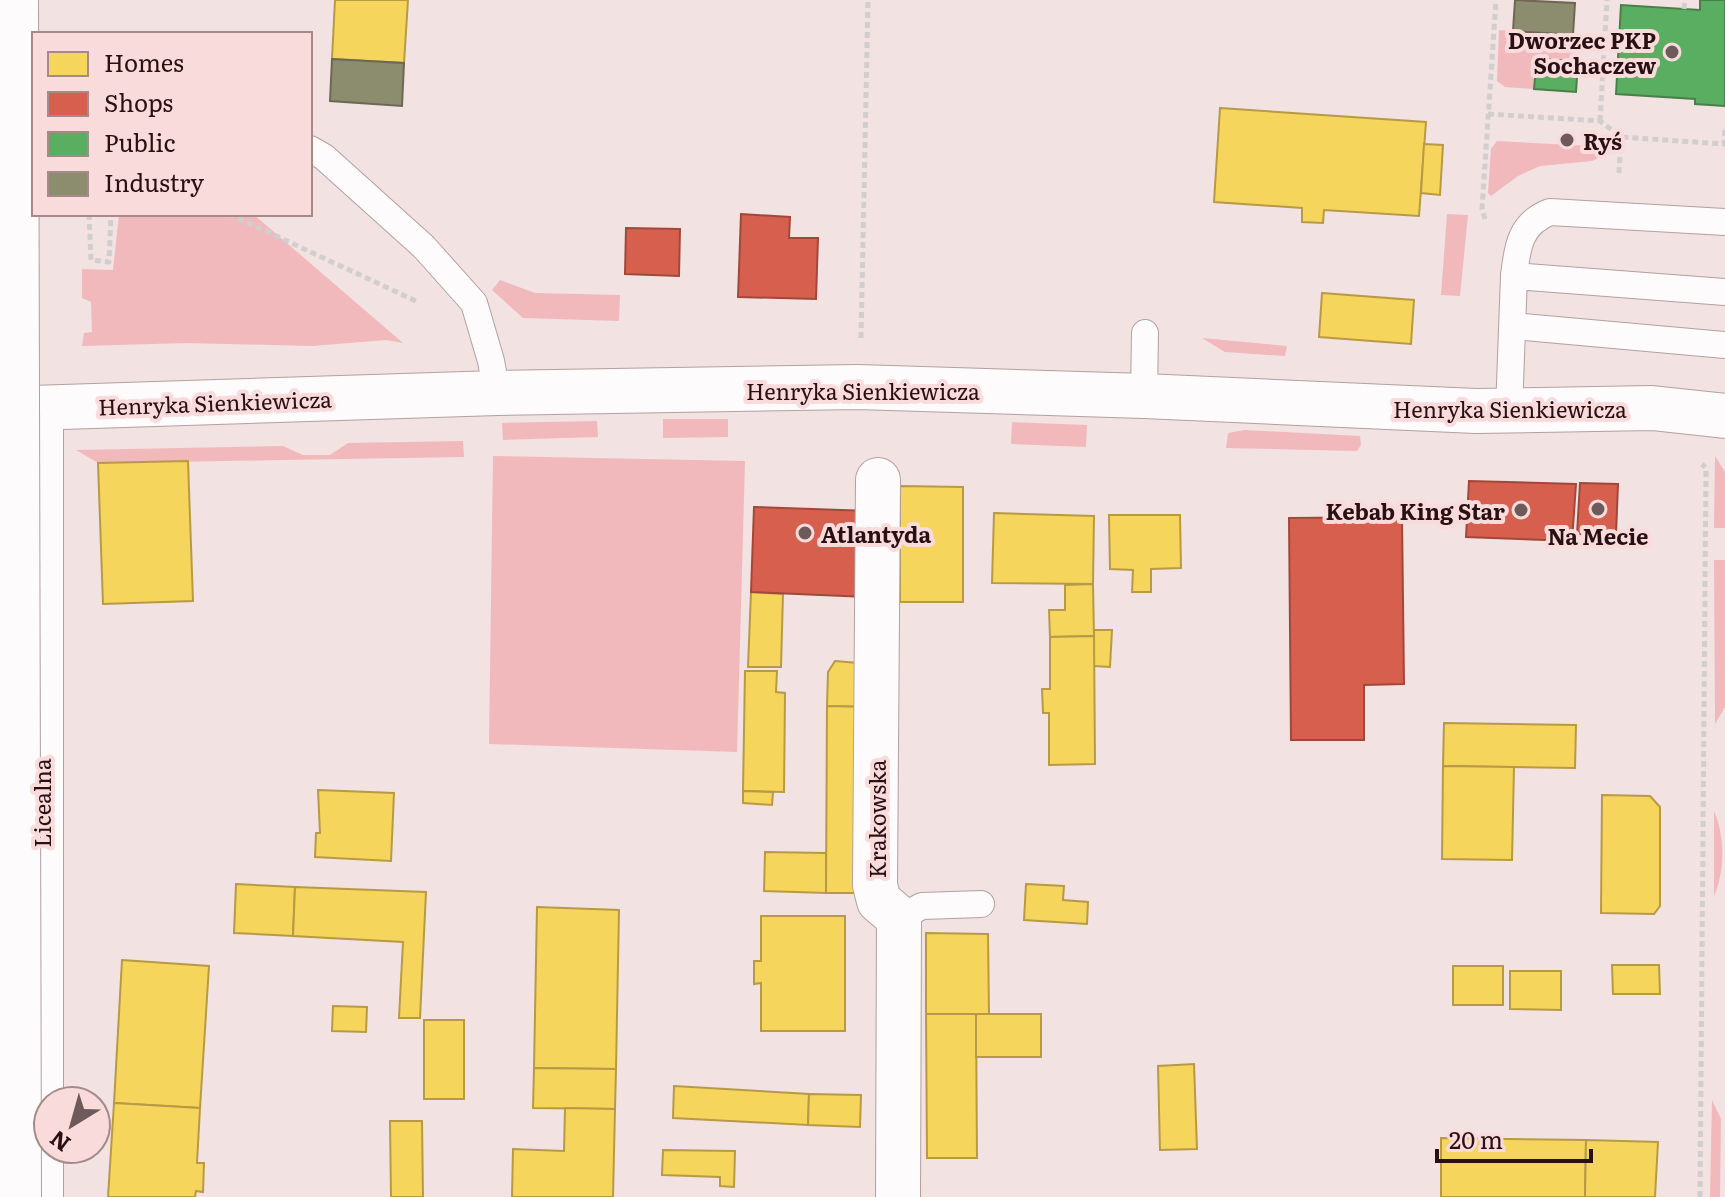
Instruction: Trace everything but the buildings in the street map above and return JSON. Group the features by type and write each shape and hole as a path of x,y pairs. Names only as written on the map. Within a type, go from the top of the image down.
{"street":[{"name":"Licealna","path":"16,0 19,1197"},
{"name":"Henryka Sienkiewicza","path":"20,409 497,393 858,387 1144,396 1403,409 1652,408 1725,416"},
{"name":"Licealna","path":"20,409 41,1197"},
{"name":"Krakowska","path":"878,480 875,885 879,901 899,918"},
{"path":"898,1197 899,918"}],"lane":[{"path":"0,100 32,73"},
{"path":"312,150 324,157 424,247 474,303 497,393"},
{"path":"1509,410 1514,276 1517,247 1526,227 1550,212 1725,222"},
{"path":"1514,276 1725,292"},
{"path":"1513,326 1725,345"},
{"path":"1144,396 1145,333"},
{"path":"899,918 922,906 981,904"}],"path":[{"path":"861,347 868,0"},
{"path":"1487,228 1482,209 1496,0"},
{"path":"1600,121 1607,0"},
{"path":"1684,9 1685,0"},
{"path":"1488,114 1600,121 1621,137 1724,144 1725,128"},
{"path":"1619,173 1621,137"},
{"path":"89,216 91,260 109,262 111,216"},
{"path":"233,216 420,303"},
{"path":"1699,460 1706,468 1700,1197"}],"shaded area":[{"path":"1499,30 1580,36 1578,62 1537,59 1534,89 1505,87 1497,81"},
{"path":"1497,141 1608,147 1603,156 1592,161 1540,166 1518,176 1491,196 1488,193 1491,149"},
{"path":"1447,214 1468,215 1460,296 1441,295"},
{"path":"119,216 255,216 403,343 386,340 312,346 187,343 82,346 84,333 92,332 91,302 82,298 82,269 113,270"},
{"path":"500,280 535,293 620,295 619,321 523,318 492,290"},
{"path":"1202,338 1287,346 1285,356 1225,352"},
{"path":"663,419 728,419 728,437 663,438"},
{"path":"597,421 598,437 503,440 502,423"},
{"path":"1012,422 1087,425 1086,447 1011,444"},
{"path":"1245,430 1360,436 1361,445 1357,451 1226,448 1228,433"},
{"path":"463,441 464,457 98,463 76,450 283,446 303,455 330,455 348,443"},
{"path":"493,456 745,461 737,752 489,744"},
{"path":"1715,456 1725,472 1725,528 1714,528"},
{"path":"1714,560 1725,560 1725,707 1715,724"},
{"path":"1714,811 1722,854 1714,896"},
{"path":"1712,1100 1721,1119 1720,1197 1710,1197"}],"place":[{"name":"Dworzec PKP Sochaczew","path":"1672,52"},
{"name":"Ryś","path":"1567,140"},
{"name":"Na Mecie","path":"1598,509"},
{"name":"Kebab King Star","path":"1521,510"},
{"name":"Atlantyda","path":"805,533"}]}
